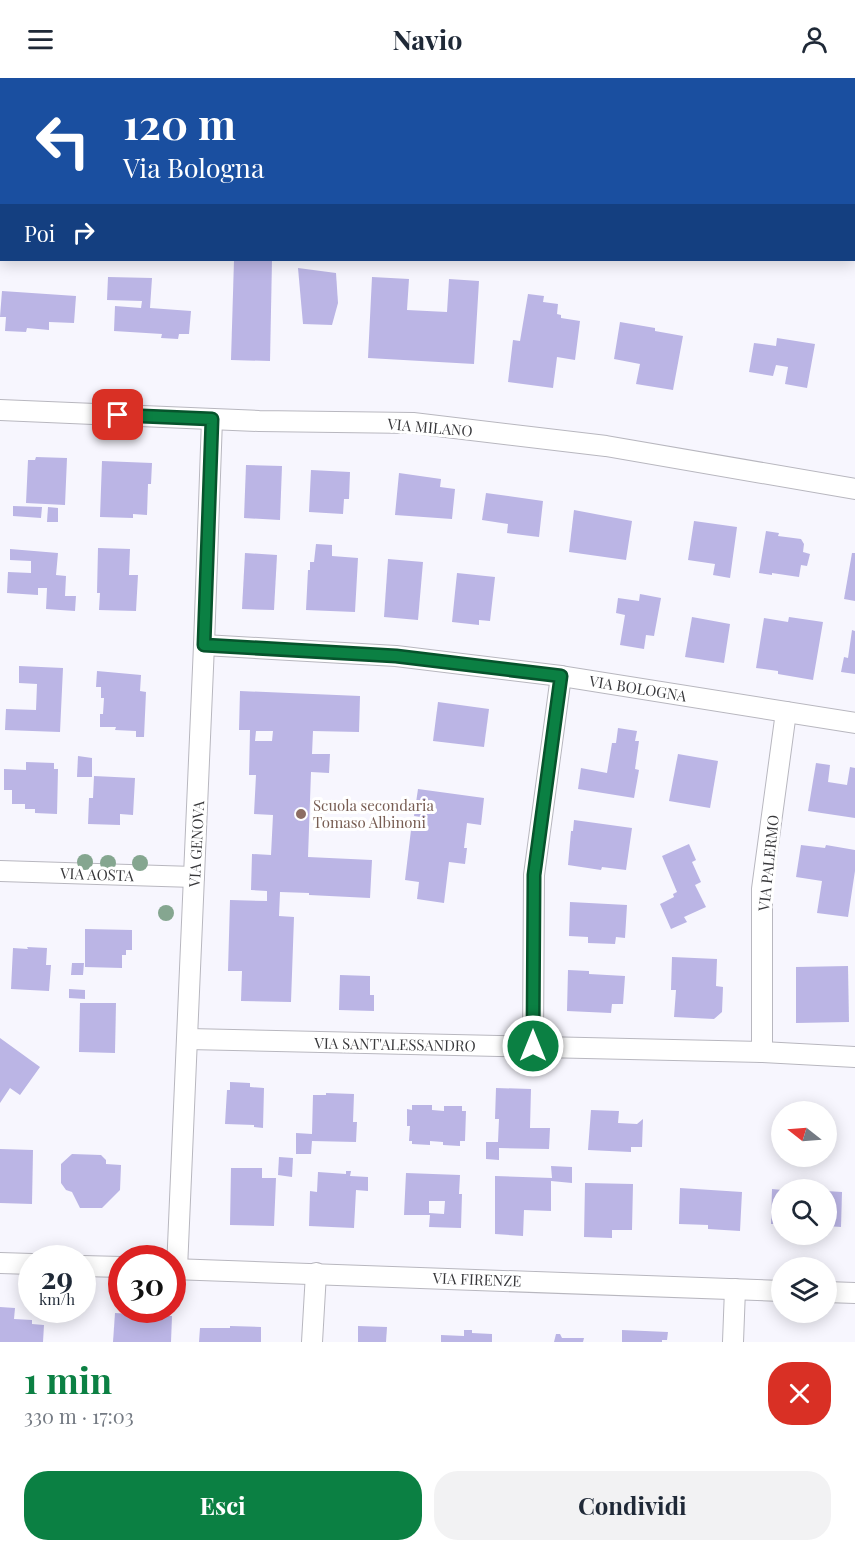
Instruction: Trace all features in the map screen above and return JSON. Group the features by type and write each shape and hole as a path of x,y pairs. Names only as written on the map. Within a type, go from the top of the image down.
{"street":[{"name":"VIA MILANO","path":"0,410 259,422 413,423 606,446 855,489"},
{"name":"VIA GENOVA","path":"176,1245 188,1040 212,419"},
{"name":"VIA BOLOGNA","path":"204,645 396,656 561,676 855,723"},
{"path":"533,1046 534,875 561,676"},
{"name":"VIA PALERMO","path":"762,1052 762,889 786,712"},
{"name":"VIA AOSTA","path":"0,870 194,877"},
{"name":"VIA SANT'ALESSANDRO","path":"188,1040 533,1046 762,1052 855,1057"},
{"path":"0,1263 18,1264"},
{"name":"VIA FIRENZE","path":"186,1269 771,1291"},
{"path":"312,1342 316,1273"},
{"path":"733,1342 735,1289"},
{"path":"837,1292 855,1293"}],"building":[{"path":"234,261 272,261 270,361 231,360"},
{"path":"298,268 336,273 338,303 332,325 303,324"},
{"path":"108,277 152,278 150,308 191,311 189,334 179,334 178,339 161,338 162,334 114,331 115,306 141,308 142,301 107,300"},
{"path":"372,277 409,279 407,310 447,312 449,279 479,281 474,364 368,358"},
{"path":"2,291 76,296 74,323 49,322 49,330 27,328 26,332 5,331 6,317 0,317"},
{"path":"528,294 544,296 543,302 558,304 557,314 561,315 561,318 580,321 575,360 557,357 553,388 508,382 513,340 520,341"},
{"path":"620,322 683,336 673,390 636,384 640,364 614,359"},
{"path":"777,338 815,344 807,388 785,384 788,367 776,365 773,376 749,372 754,343 776,346"},
{"path":"36,457 67,458 65,505 26,503 28,460 35,460"},
{"path":"102,461 152,463 151,484 148,484 147,515 133,514 133,518 100,517"},
{"path":"246,465 282,466 280,520 244,518"},
{"path":"311,470 350,472 349,499 344,499 343,514 309,512"},
{"path":"399,473 441,479 440,487 455,489 452,519 395,515"},
{"path":"486,493 543,501 539,537 507,533 508,524 482,520"},
{"path":"13,506 42,507 41,518 13,516"},
{"path":"48,507 58,508 58,522 47,522"},
{"path":"574,510 632,521 626,560 569,552"},
{"path":"694,521 737,527 730,578 713,575 715,564 688,560"},
{"path":"766,531 779,533 778,536 801,539 804,544 803,552 810,554 807,566 801,565 799,577 759,573"},
{"path":"316,544 332,545 332,556 358,558 355,612 306,610 308,570 310,570 310,562 314,562"},
{"path":"98,548 130,549 129,575 138,575 136,611 99,610"},
{"path":"10,549 58,553 56,575 66,576 65,596 76,596 75,611 46,609 47,588 38,588 38,595 7,593 8,572 31,573 31,561 10,560"},
{"path":"245,553 277,555 274,610 242,609"},
{"path":"852,553 855,553 855,601 844,599"},
{"path":"388,559 423,562 418,620 384,617"},
{"path":"457,573 495,577 490,621 479,620 479,625 452,622"},
{"path":"640,594 661,598 654,636 646,635 644,649 620,645 625,615 616,613 618,598 639,601"},
{"path":"692,617 730,624 724,663 685,657"},
{"path":"789,617 823,622 813,680 756,668 764,618 788,622"},
{"path":"852,630 855,631 855,674 841,672 844,657 848,658"},
{"path":"19,666 63,668 60,732 5,730 6,709 36,710 37,684 19,683"},
{"path":"97,671 141,675 140,691 146,692 144,737 136,737 136,731 100,727 104,698 101,698 101,687 96,687"},
{"path":"240,691 360,696 359,732 313,731 312,754 330,754 329,773 311,772 308,857 372,860 370,898 280,892 279,916 294,917 291,1002 241,1001 242,971 228,971 230,900 267,901 267,891 251,890 252,854 271,855 273,815 254,814 256,775 249,775 250,730 239,730","holes":["256,731 273,731 272,741 255,741"]},
{"path":"438,702 489,709 484,747 433,741"},
{"path":"618,728 637,731 635,741 639,741 635,769 639,770 634,798 578,789 581,768 607,773 612,743 616,743"},
{"path":"678,754 718,761 710,808 669,801"},
{"path":"78,756 92,758 92,777 77,777"},
{"path":"26,762 54,763 54,769 58,769 57,814 35,813 35,809 25,809 25,804 12,804 12,790 4,790 4,769 26,770"},
{"path":"816,763 830,765 828,782 847,785 850,767 855,768 855,818 808,811"},
{"path":"94,776 135,778 133,815 120,814 120,825 88,824 89,798 93,798"},
{"path":"418,789 484,798 481,825 467,823 465,864 449,862 444,903 417,899 419,882 405,880 411,830 419,831 421,817 414,816"},
{"path":"574,820 632,828 626,870 602,867 601,870 568,865"},
{"path":"689,844 696,860 692,862 701,882 695,885 706,907 684,917 687,922 671,929 660,904 674,897 673,894 677,892 662,856"},
{"path":"801,845 825,848 826,845 855,850 855,871 848,917 817,913 822,881 796,877"},
{"path":"570,902 627,905 625,938 616,937 615,944 588,943 588,937 569,936"},
{"path":"85,929 132,930 132,950 126,950 126,955 122,955 122,968 85,967"},
{"path":"27,947 47,948 46,965 51,965 49,991 11,989 13,948 28,949"},
{"path":"672,957 717,959 716,986 723,987 722,1012 714,1019 674,1017 676,990 671,990"},
{"path":"72,963 84,963 83,975 71,975"},
{"path":"848,966 849,1022 796,1023 796,967"},
{"path":"568,970 625,976 623,1004 612,1004 611,1013 567,1011"},
{"path":"340,975 370,976 370,995 374,995 374,1011 339,1010"},
{"path":"69,989 85,990 85,999 69,998"},
{"path":"80,1003 116,1003 115,1053 79,1052"},
{"path":"0,1038 40,1067 20,1095 10,1088 0,1103"},
{"path":"230,1082 250,1083 250,1087 264,1088 263,1128 254,1127 254,1125 225,1124 227,1090 230,1090"},
{"path":"496,1088 531,1089 530,1128 550,1128 549,1149 499,1148 499,1160 486,1159 486,1142 498,1142 499,1119 495,1119"},
{"path":"326,1093 354,1094 353,1122 357,1122 356,1142 312,1141 311,1154 296,1154 296,1133 312,1134 313,1095 326,1095"},
{"path":"412,1105 432,1105 432,1110 444,1111 444,1106 462,1106 462,1111 466,1111 465,1141 460,1141 460,1146 443,1145 443,1142 430,1141 430,1145 412,1144 412,1141 409,1141 410,1126 407,1126 407,1109 412,1110"},
{"path":"591,1110 619,1111 618,1123 637,1124 643,1119 642,1147 631,1147 631,1152 588,1150"},
{"path":"0,1149 33,1150 32,1204 0,1203"},
{"path":"72,1154 101,1155 106,1160 106,1164 121,1165 120,1190 102,1208 80,1208 72,1192 66,1190 61,1183 61,1164"},
{"path":"279,1157 293,1158 292,1177 278,1175"},
{"path":"551,1166 572,1167 572,1183 551,1181 551,1211 524,1210 523,1236 495,1234 495,1176 552,1178"},
{"path":"231,1168 262,1168 262,1178 276,1178 274,1226 230,1225"},
{"path":"346,1171 351,1171 350,1176 368,1177 368,1191 356,1190 354,1228 309,1226 310,1191 317,1192 318,1172 346,1174"},
{"path":"406,1173 460,1175 461,1228 429,1227 430,1215 404,1215","holes":["429,1201 445,1201 444,1214 429,1213"]},
{"path":"585,1183 633,1184 632,1230 612,1230 612,1238 584,1237"},
{"path":"680,1188 742,1192 740,1231 708,1229 708,1225 679,1224"},
{"path":"837,1192 842,1192 841,1227 837,1227"},
{"path":"0,1307 15,1308 14,1319 18,1319 18,1323 44,1325 43,1342 0,1342"},
{"path":"114,1323 172,1323 171,1342 113,1342"},
{"path":"230,1326 261,1327 261,1342 199,1342 200,1328 230,1328"},
{"path":"358,1326 387,1327 386,1342 358,1342"},
{"path":"464,1330 472,1330 472,1333 492,1334 492,1342 441,1342 441,1335 464,1336"},
{"path":"622,1330 668,1332 667,1340 622,1342"},
{"path":"556,1334 560,1334 562,1338 584,1338 583,1342 554,1342"}],"place":[{"name":"Scuola secondaria Tomaso Albinoni","path":"301,814"}],"route":[{"path":"118,415 212,419 204,645 396,656 561,676 534,875 533,1046"}]}
